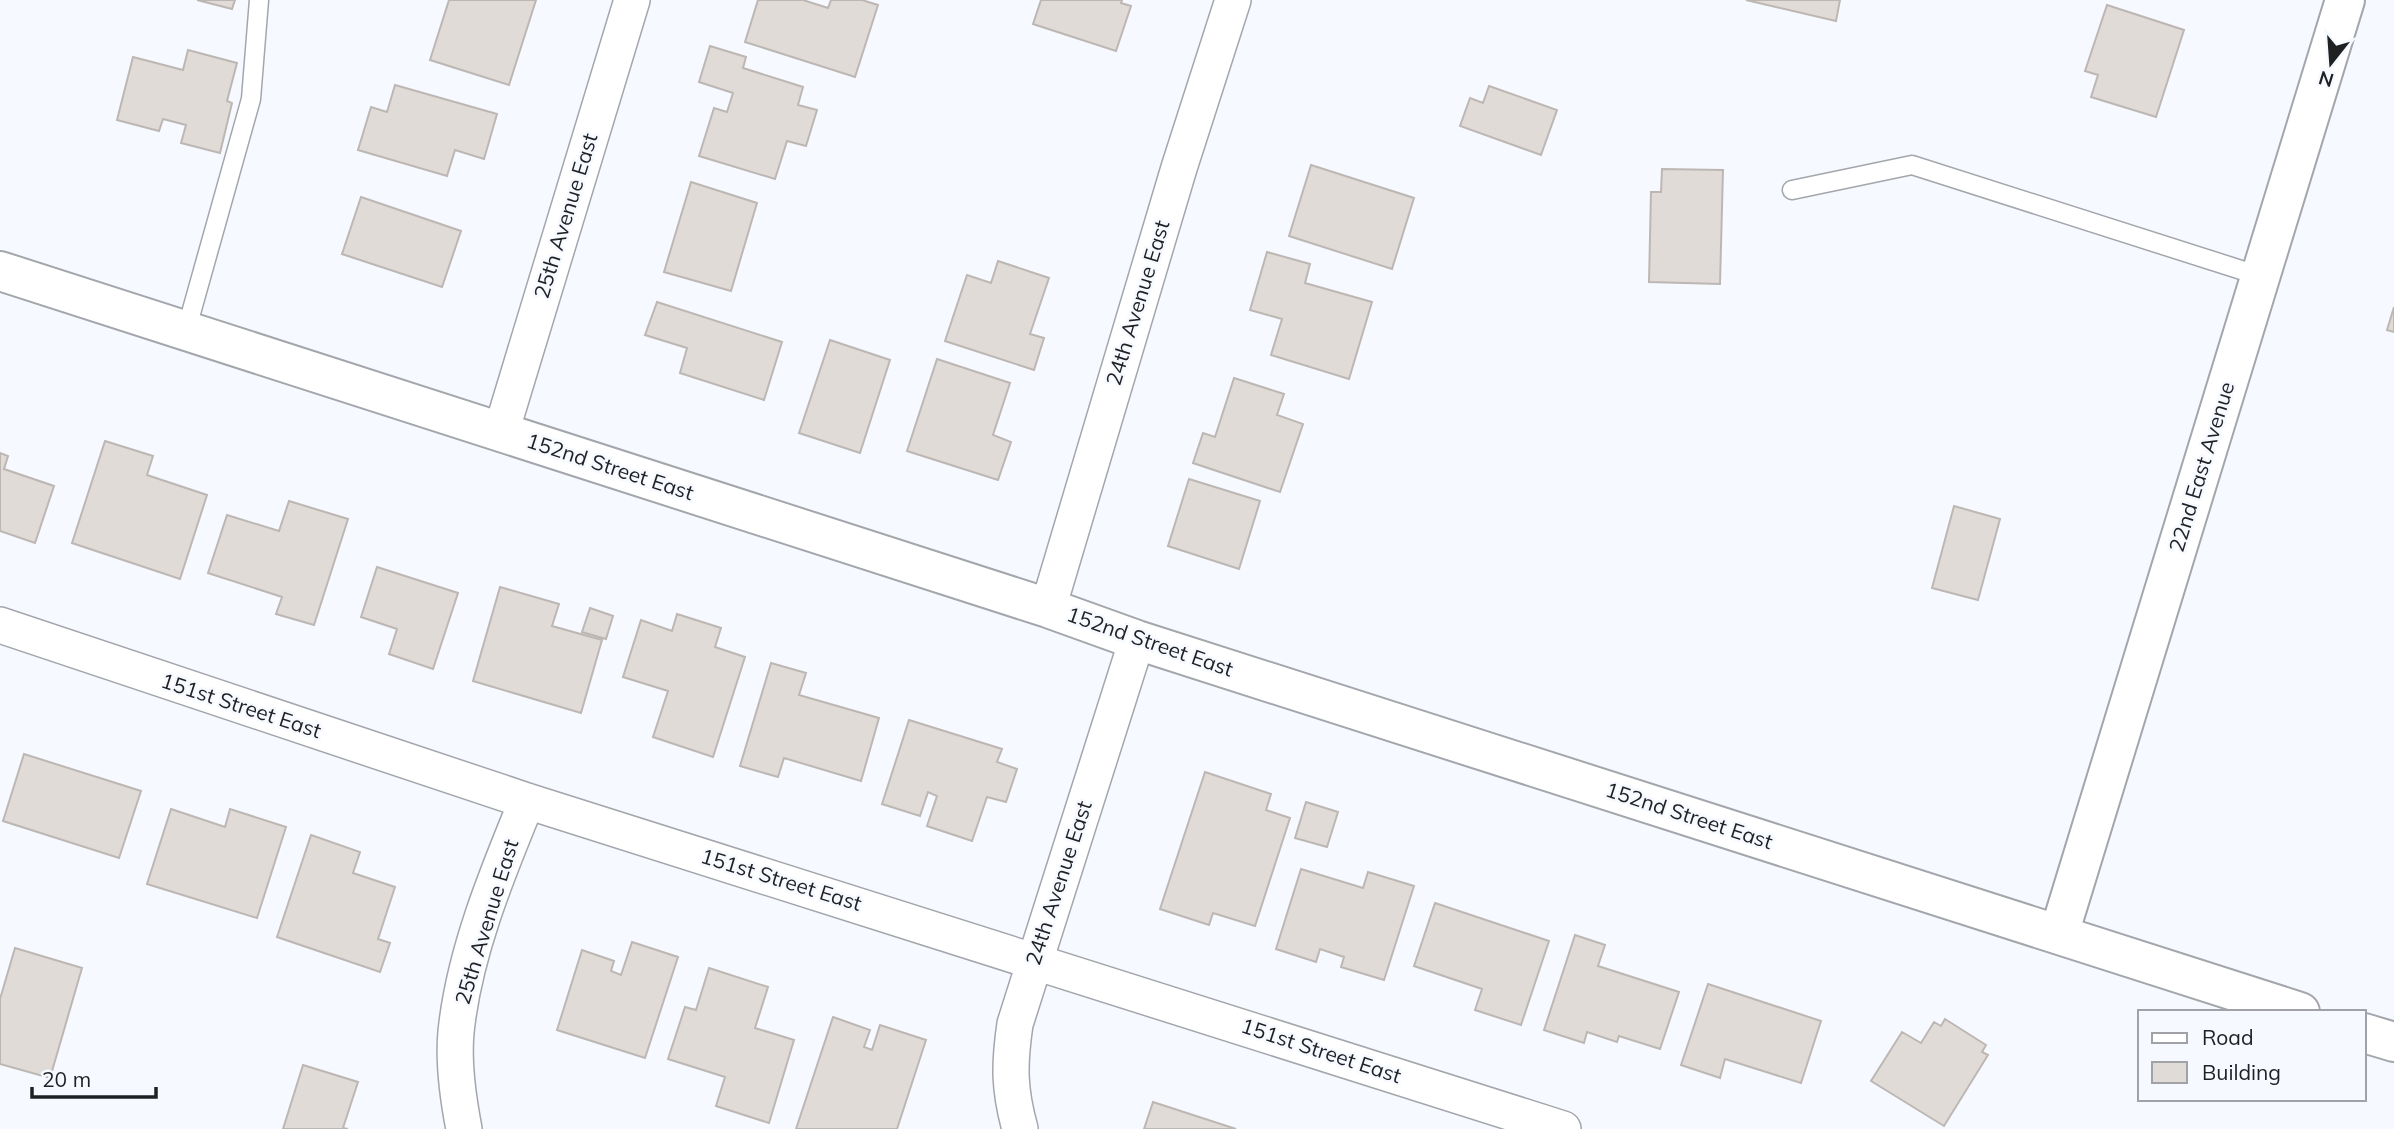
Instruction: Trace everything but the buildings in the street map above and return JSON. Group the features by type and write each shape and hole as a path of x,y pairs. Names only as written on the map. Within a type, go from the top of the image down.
{"main road":[{"name":"22nd East Avenue","path":"2059,934 2345,0"},
{"name":"152nd Street East","path":"0,271 1048,608 1137,640 2294,1010"},
{"path":"2366,1034 2394,1042"}],"street":[{"name":"25th Avenue East","path":"501,432 632,0"},
{"name":"24th Avenue East","path":"1048,608 1179,168 1233,0"},
{"name":"151st Street East","path":"0,625 527,801 1034,959 1563,1129"},
{"name":"24th Avenue East","path":"1020,1129 1010,1093 1010,1061 1015,1024 1137,640"},
{"name":"25th Avenue East","path":"464,1129 457,1095 455,1035 463,984 504,858 527,801"}],"lane":[{"path":"186,331 251,99 259,0"},
{"path":"1792,190 1912,166 2260,276"}]}
